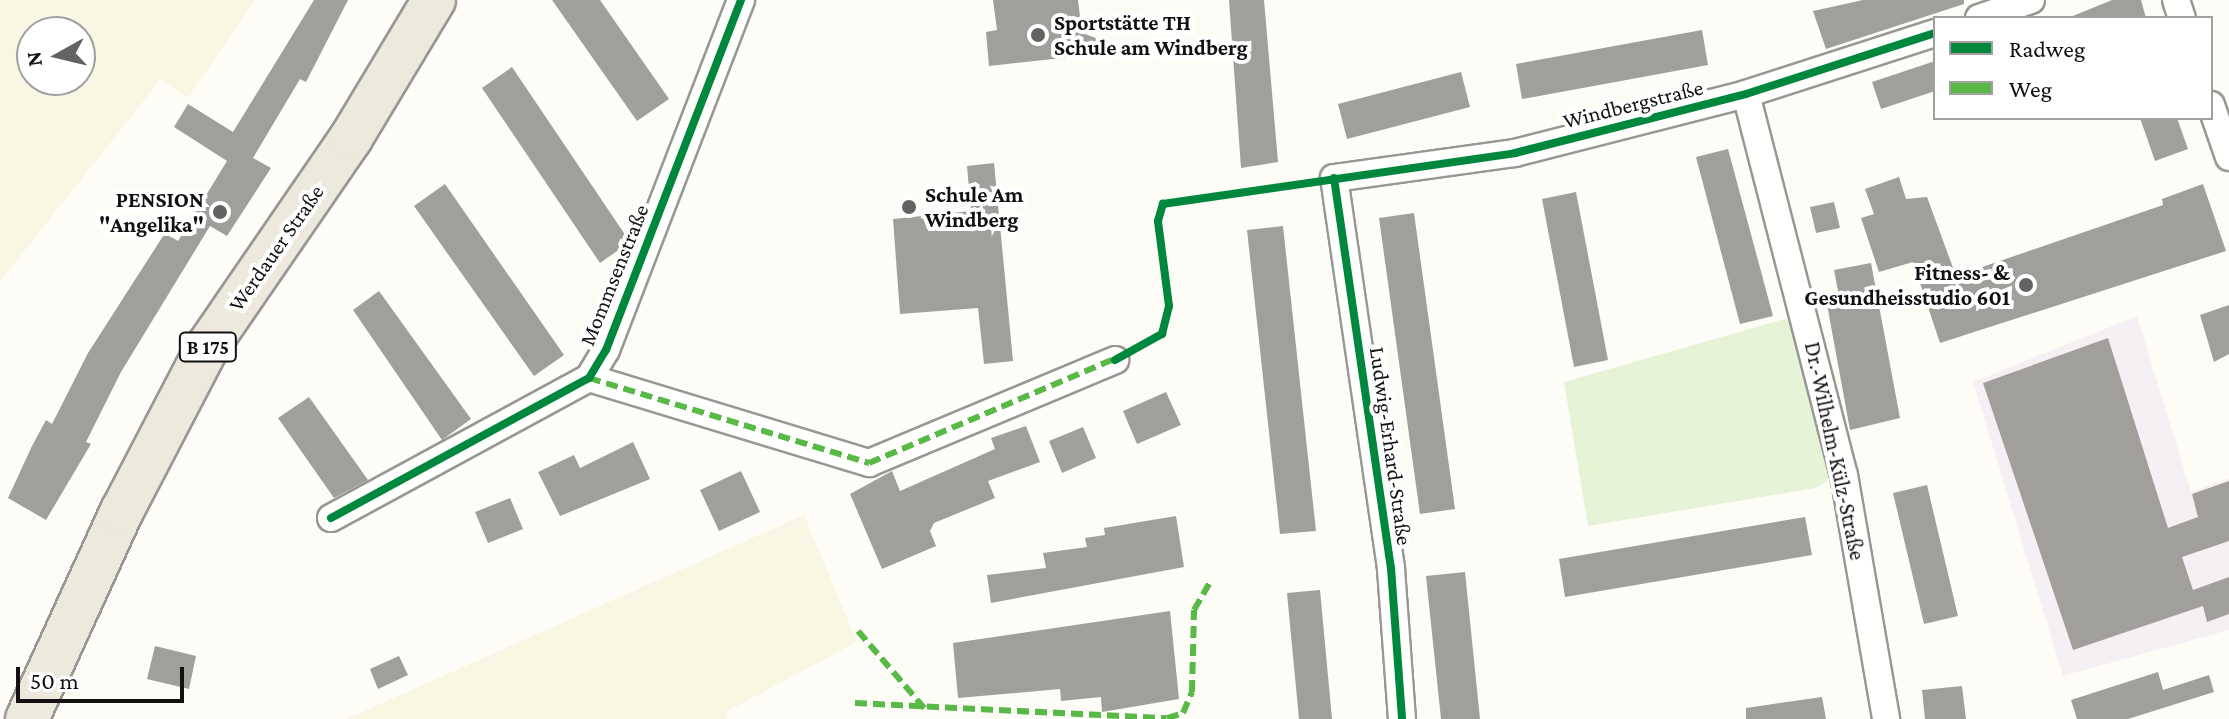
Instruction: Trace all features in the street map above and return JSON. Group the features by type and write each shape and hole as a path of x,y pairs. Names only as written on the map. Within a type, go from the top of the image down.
{"main road":[{"name":"Werdauer Straße","path":"27,719 122,511 208,346 351,138 434,0"}],"street":[{"name":"Mommsenstraße","path":"331,518 589,378 606,350 741,0"},
{"path":"1985,16 2031,0"},
{"name":"Windbergstraße","path":"1334,178 1515,153 1746,94 1933,34"},
{"name":"Dr.-Wilhelm-Külz-Straße","path":"1746,94 1844,475 1886,719"},
{"path":"2213,111 2229,157"},
{"name":"Ludwig-Erhard-Straße","path":"1334,178 1391,568 1402,719"},
{"name":"Mommsenstraße","path":"589,378 869,463 1115,360"}],"shaded area":[{"path":"0,0 255,0 188,98 160,80 0,282"},
{"path":"2137,316 2191,492 2229,478 2229,630 2063,676 1973,382"},
{"path":"804,515 857,642 728,711 727,719 346,719"}],"green space":[{"path":"1791,317 1831,471 1827,481 1816,488 1588,526 1564,382"}],"building":[{"path":"314,0 348,0 306,82 300,79 253,158 271,168 227,236 210,226 121,372 86,442 91,444 46,520 8,498 32,446 46,420 52,424 88,353 165,233 178,241 227,161 174,127 188,104 233,132"},
{"path":"552,0 600,0 669,99 637,121"},
{"name":"Sportstätte TH Schule am Windberg","path":"993,0 1078,0 1082,33 1107,42 1081,56 989,66 986,32 997,30"},
{"path":"1229,0 1264,0 1278,162 1241,168"},
{"path":"1863,0 1964,0 1964,4 1826,49 1813,11"},
{"path":"2112,0 2141,0 2145,16 2073,16"},
{"path":"1702,30 1708,65 1522,99 1516,64"},
{"path":"1933,62 1933,92 1881,109 1872,82"},
{"path":"512,67 630,242 600,263 482,88"},
{"path":"1461,72 1470,107 1347,139 1338,104"},
{"path":"2141,120 2178,120 2188,149 2155,161"},
{"path":"1728,149 1773,316 1740,324 1696,157"},
{"name":"Schule Am Windberg","path":"994,163 1013,361 984,364 978,308 900,314 893,219 971,211 967,166"},
{"path":"1899,177 1906,199 1927,197 1956,276 2163,205 2162,199 2203,184 2226,251 1940,343 1913,262 1879,272 1861,218 1874,214 1865,189"},
{"path":"445,184 564,355 534,376 414,206"},
{"path":"1576,192 1608,360 1574,367 1542,199"},
{"path":"1834,202 1840,228 1816,233 1810,207"},
{"path":"1414,213 1455,509 1420,514 1379,218"},
{"path":"1283,226 1316,531 1280,534 1247,230"},
{"path":"1871,263 1900,418 1850,430 1826,299 1839,296 1834,270"},
{"path":"379,291 471,419 442,440 353,310"},
{"path":"2229,305 2229,354 2214,362 2200,315"},
{"path":"2108,338 2168,528 2198,517 2192,494 2229,481 2229,541 2182,557 2193,590 2229,577 2229,614 2207,622 2203,606 2073,650 1983,383"},
{"path":"1166,392 1181,425 1137,444 1123,411"},
{"path":"309,397 368,480 334,498 278,418"},
{"path":"1026,426 1040,462 988,481 995,498 934,523 930,531 936,546 882,569 850,494 892,471 900,491 995,449 991,438"},
{"path":"1083,427 1096,458 1062,473 1049,441"},
{"path":"633,442 650,479 560,516 538,472 574,455 580,468"},
{"path":"741,471 760,512 719,531 700,490"},
{"path":"1927,485 1958,616 1924,624 1893,493"},
{"path":"510,498 523,529 488,543 475,512"},
{"path":"1176,516 1184,567 991,603 987,575 1046,568 1043,553 1087,547 1085,538 1105,535 1104,528"},
{"path":"1805,517 1812,555 1565,597 1559,559"},
{"path":"1465,572 1480,719 1441,719 1426,576"},
{"path":"1320,590 1332,719 1299,719 1287,593"},
{"path":"1170,611 1179,699 1102,712 1101,697 1061,701 1060,689 958,698 953,643"},
{"path":"155,646 196,656 189,689 147,679"},
{"path":"399,656 408,675 378,689 370,669"},
{"path":"2158,672 2163,690 2209,675 2214,692 2128,719 2077,719 2071,700"},
{"path":"1962,686 1966,719 1925,719 1922,690"},
{"path":"1822,697 1826,719 1746,719 1746,708"}],"marked path":[{"path":"589,378 869,463 1119,357"},
{"path":"855,703 1167,718 1183,713 1192,692 1194,610 1211,581"},
{"path":"858,631 925,709"}],"cycle path":[{"path":"331,518 589,378 606,350 741,0"},
{"path":"1115,360 1162,334 1169,306 1158,221 1163,204 1515,153 1746,94 1933,34"},
{"path":"1334,178 1391,568 1402,719"}],"place":[{"name":"Sportstätte TH Schule am Windberg","path":"1038,35"},
{"name":"Schule Am Windberg","path":"909,207"},
{"name":"PENSION \"Angelika\"","path":"220,212"},
{"name":"Fitness- & Gesundheisstudio 601","path":"2026,285"}]}
